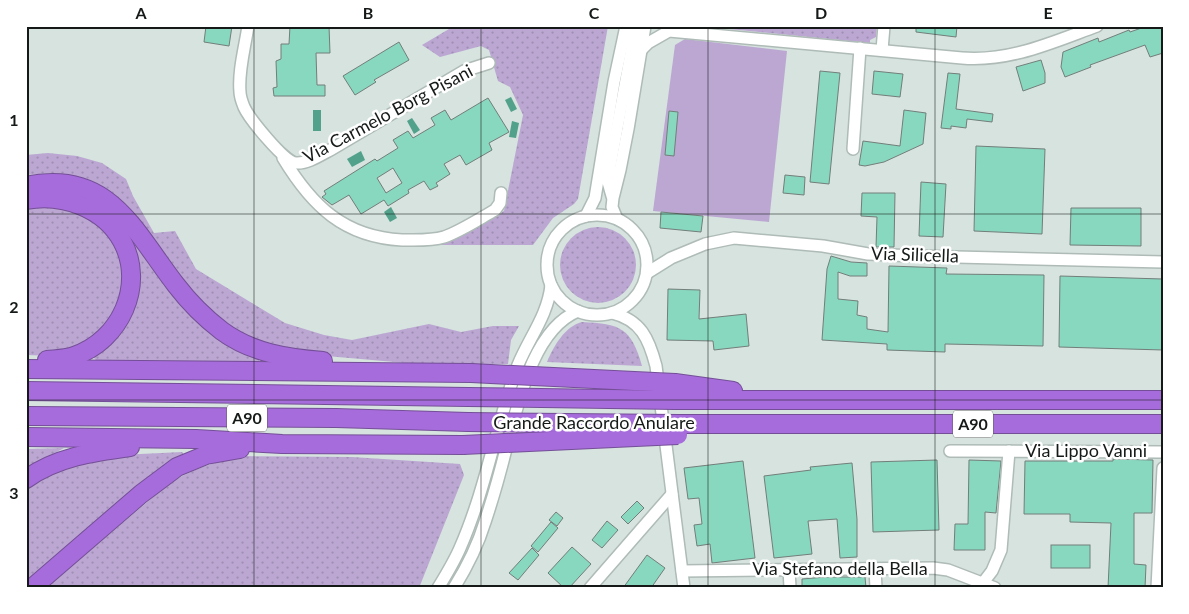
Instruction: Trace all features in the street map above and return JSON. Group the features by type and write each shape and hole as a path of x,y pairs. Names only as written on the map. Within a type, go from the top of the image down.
{"highway":[{"path":"26,186 46,183 69,185 91,192 108,201 136,228 190,302 223,332 238,341 279,356 338,363 367,372"},
{"path":"26,200 56,198 94,212 111,227 122,241 128,258 130,272 129,296 124,313 114,329 100,341 72,357 26,362"},
{"path":"26,369 471,373 675,391"},
{"name":"Grande Raccordo Anulare","path":"26,391 468,397 675,391 788,399 1163,400"},
{"name":"Grande Raccordo Anulare","path":"26,416 336,418 678,430 784,424 1163,424"},
{"path":"26,436 196,439 282,444 463,445 678,430"},
{"path":"26,479 47,466 85,454 196,439"},
{"path":"32,588 141,494 177,467 206,455 282,444"}],"street":[{"name":"Via Carmelo Borg Pisani","path":"248,26 240,81 244,107 276,148 293,162 302,162 314,158 464,70 490,63"},
{"path":"586,216 595,198 618,59 626,26"},
{"path":"613,198 608,182 610,166 636,26"},
{"path":"617,219 612,207 613,198 620,170 645,26"},
{"path":"882,50 884,26"},
{"path":"641,50 666,29 967,58 995,58 1026,51 1097,26"},
{"path":"853,149 860,48"},
{"path":"276,148 294,176 322,209 353,230 371,236 386,239 423,240 443,237 495,210 500,203 501,193"},
{"path":"438,588 460,549 522,357 544,314 550,293 551,284 548,261 554,239 565,227 586,216 602,215 617,219 634,230 645,248 653,255 671,258"},
{"name":"Via Silicella","path":"647,273 671,258 713,241 738,238 834,247 868,254 1163,262"},
{"path":"551,284 561,299 578,311 597,315 612,313 625,307 635,298 644,282 647,273 645,248"},
{"path":"635,298 638,326 650,346 658,372 684,588"},
{"path":"454,588 472,556 484,524 525,384 534,361 545,341 559,323 566,316 578,311"},
{"path":"612,313 623,316 638,326"},
{"name":"Via Lippo Vanni","path":"982,584 994,567 1001,550 1009,451"},
{"name":"Via Lippo Vanni","path":"950,452 1163,452"},
{"path":"1157,588 1163,468"},
{"path":"590,588 672,494"},
{"path":"789,569 790,588"},
{"path":"876,569 876,588"},
{"name":"Via Stefano della Bella","path":"682,571 939,569 965,582 995,588"},
{"path":"676,588 682,571"}],"shaded area":[{"path":"454,26 608,26 578,199 574,204 553,218 533,245 440,245 504,211 523,115 510,87 498,81 489,50 481,46 440,57 422,45"},
{"path":"700,26 877,26 876,37 870,40 870,43"},
{"path":"685,39 787,51 769,222 653,211 675,45"},
{"path":"511,97 517,109 511,112 505,100"},
{"path":"313,110 321,110 321,131 313,131"},
{"path":"412,118 420,130 414,134 407,121"},
{"path":"512,121 519,123 516,138 509,137"},
{"path":"361,151 365,160 352,167 347,159"},
{"path":"48,153 77,156 102,163 126,179 133,196 154,233 175,231 196,269 285,323 324,335 352,340 429,324 461,332 493,326 519,326 511,340 508,364 429,365 315,355 255,341 231,328 202,307 82,178 50,173 26,175 26,155"},
{"path":"26,206 81,208 119,244 126,291 103,334 56,356 26,355"},
{"path":"391,207 397,218 390,222 384,212"},
{"path":"606,227 619,233 630,244 636,257 634,280 619,297 606,303 590,303 577,297 562,280 560,257 566,244 583,229"},
{"path":"139,243 259,359 259,363 98,362 92,356 119,335 130,317 137,296 138,279 137,259 133,245"},
{"path":"582,322 606,324 622,330 633,343 642,366 547,362 556,344 565,332"},
{"path":"64,448 26,469 26,449"},
{"path":"182,452 186,457 26,585 26,488 55,470 120,455"},
{"path":"238,456 352,457 460,464 464,475 419,588 46,588 165,487 191,472"}],"building":[{"path":"206,26 232,26 229,46 204,42"},
{"path":"290,26 329,26 330,53 316,53 317,85 325,85 325,96 274,96 273,88 277,87 276,61 281,59 281,44 289,44"},
{"path":"916,26 957,26 956,37 916,32"},
{"path":"1147,26 1163,26 1163,53 1150,57 1145,45 1090,65 1091,67 1065,77 1061,67 1063,52 1098,38 1099,42 1129,30 1130,32"},
{"path":"399,42 409,60 374,80 376,82 355,95 343,76"},
{"path":"1041,60 1045,73 1045,83 1023,91 1016,67"},
{"path":"820,71 840,73 829,184 810,182"},
{"path":"874,71 903,74 900,97 872,94"},
{"path":"948,73 960,74 956,109 993,114 992,122 967,119 966,128 951,126 951,129 941,128"},
{"path":"488,98 509,132 489,143 492,150 466,165 460,155 444,164 450,174 436,183 438,186 430,190 424,181 408,190 409,193 388,206 384,200 361,214 349,195 332,205 322,197 326,194 324,191 375,159 377,161 398,148 393,140 408,131 413,138 435,125 431,118 445,110 451,120","holes":["393,168 402,183 386,193 377,178"]},
{"path":"904,110 926,113 923,144 884,162 865,166 859,165 863,141 900,146"},
{"path":"669,111 678,112 674,156 665,155"},
{"path":"976,146 1045,149 1042,234 974,231"},
{"path":"785,175 805,177 804,195 783,193"},
{"path":"921,182 946,184 943,237 919,236"},
{"path":"862,193 895,193 894,247 876,247 877,217 861,216"},
{"path":"1071,208 1141,208 1141,246 1070,245"},
{"path":"661,212 703,216 701,232 660,228"},
{"path":"831,256 851,262 867,263 867,276 850,276 838,272 838,299 858,301 857,315 867,317 867,329 888,332 889,266 947,268 946,274 1044,275 1043,346 945,344 945,352 887,350 887,344 822,340 827,269"},
{"path":"1060,276 1163,279 1163,350 1059,347"},
{"path":"668,289 700,290 699,319 746,314 749,346 714,350 713,341 667,340"},
{"path":"1113,459 1153,460 1152,513 1134,513 1134,564 1146,565 1145,588 1108,588 1111,523 1070,522 1070,514 1024,514 1025,461 1113,461"},
{"path":"937,460 939,530 873,532 871,462"},
{"path":"969,460 1001,461 996,513 985,512 985,550 954,550 955,524 968,524"},
{"path":"743,461 755,558 712,563 710,544 697,546 694,525 702,524 699,498 688,499 684,468"},
{"path":"852,463 857,519 857,557 840,558 837,519 808,521 812,554 774,558 764,476 811,470 810,467"},
{"path":"637,501 644,508 628,524 621,517"},
{"path":"556,512 563,518 557,526 549,520"},
{"path":"607,521 618,530 602,548 592,540"},
{"path":"551,522 558,528 538,552 531,546"},
{"path":"1051,545 1090,545 1090,568 1051,568"},
{"path":"572,547 591,564 569,588 564,588 548,573"},
{"path":"532,548 539,555 518,580 509,573"},
{"path":"647,555 665,568 651,588 623,588"},
{"path":"865,577 866,588 802,588 802,579"}]}
